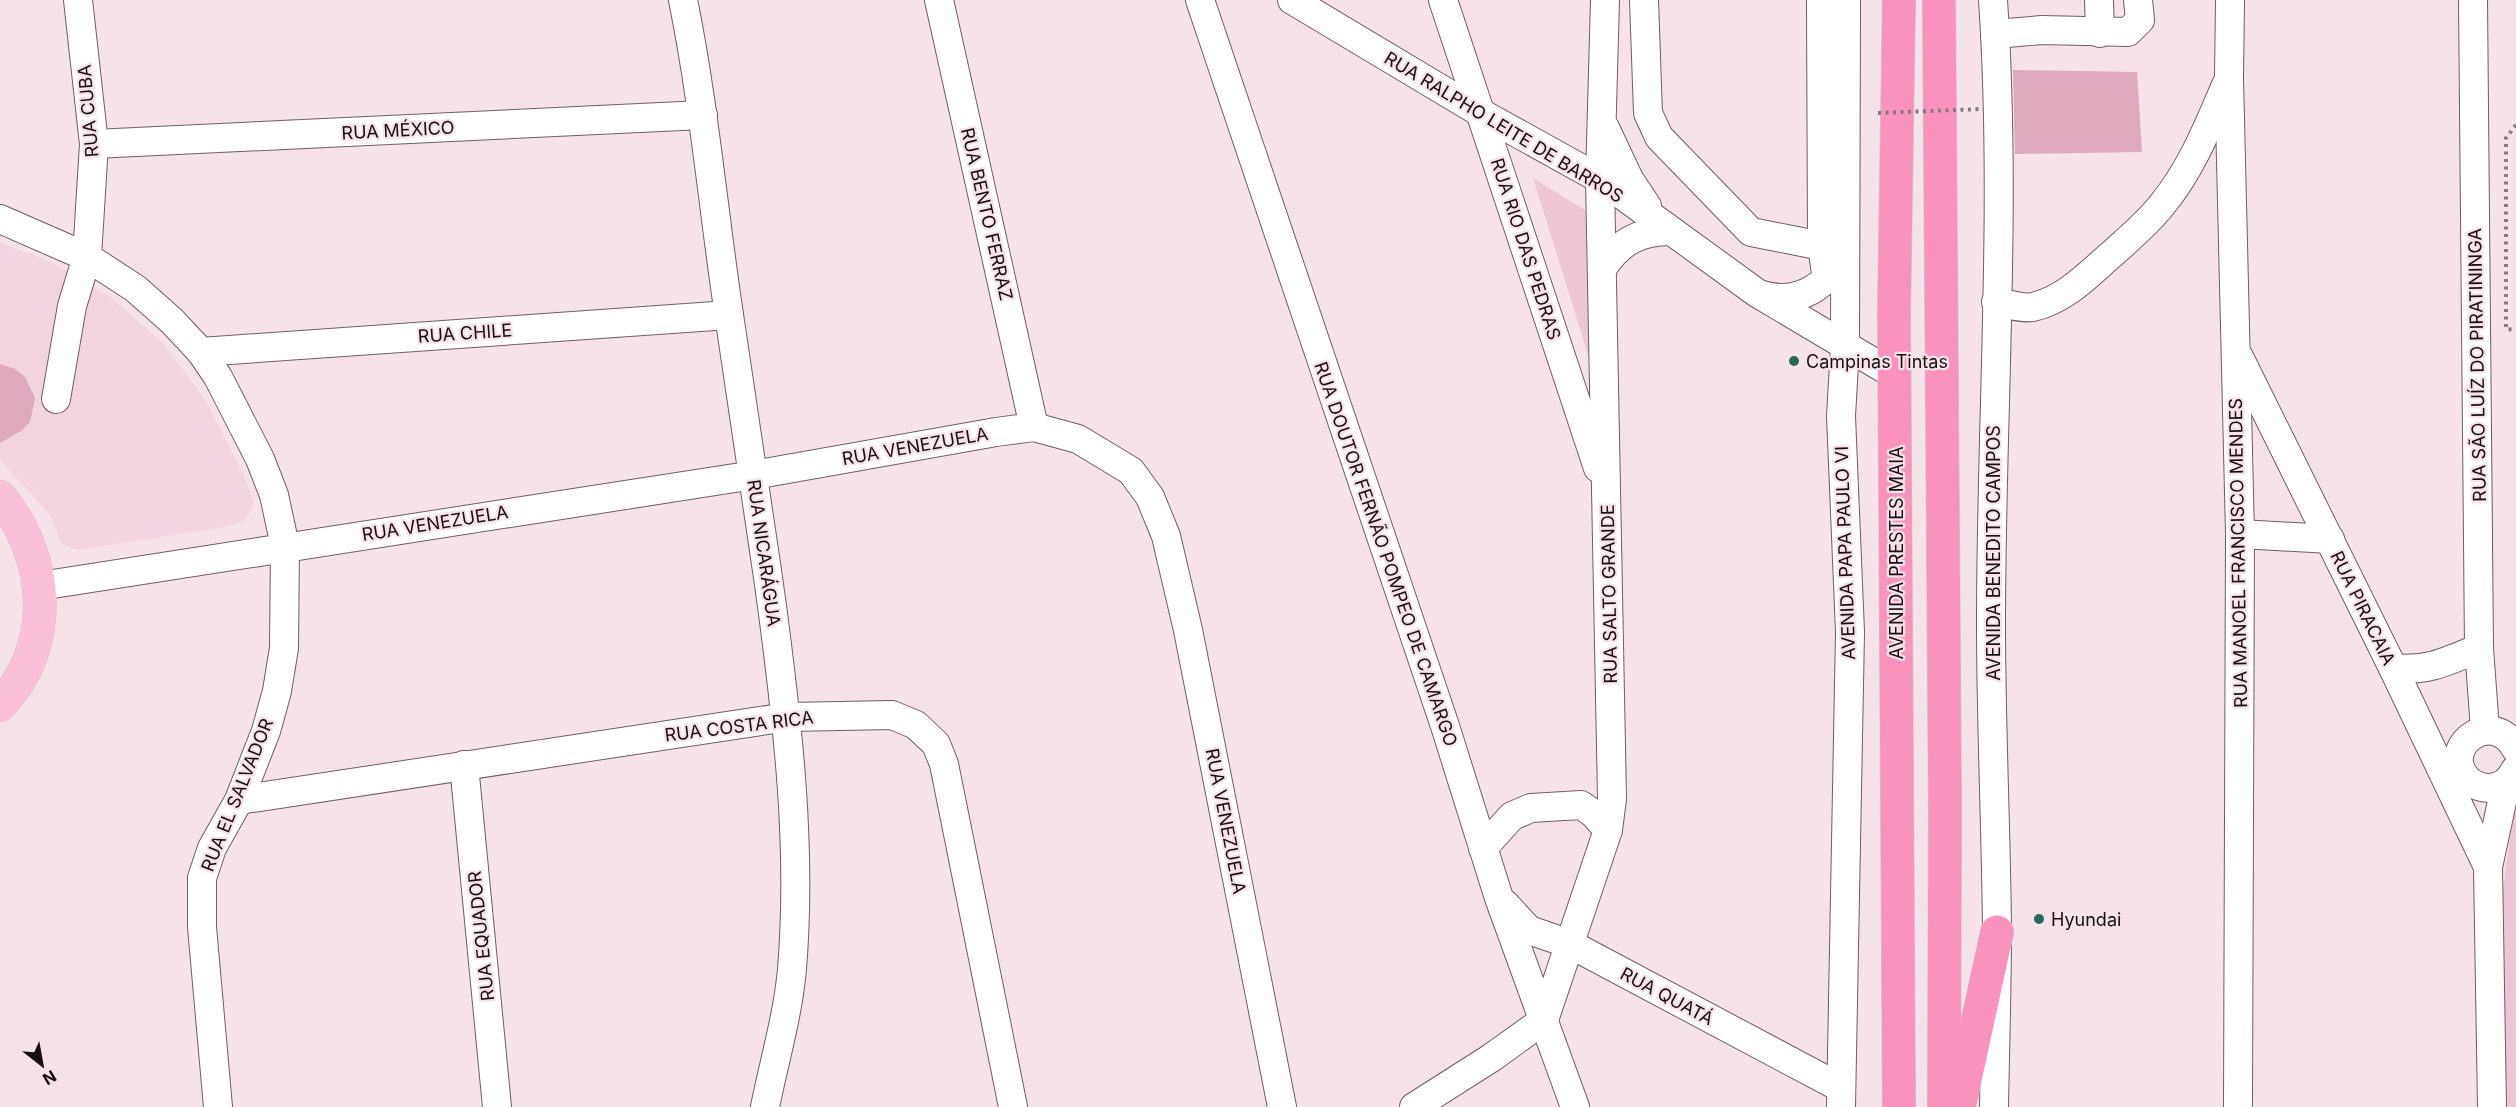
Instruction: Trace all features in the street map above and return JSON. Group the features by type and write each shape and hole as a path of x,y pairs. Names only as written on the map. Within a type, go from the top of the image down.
{"highway":[{"name":"AVENIDA PRESTES MAIA","path":"1899,0 1895,375 1899,1107"},
{"path":"1939,0 1945,810 1944,1107"},
{"path":"1959,1107 1997,932"}],"main road":[{"path":"0,497 15,515 32,549 40,586 39,624 28,662 9,696 0,705"}],"street":[{"name":"RUA CUBA","path":"56,399 72,306 87,257 94,144 78,0"},
{"name":"RUA NICARÁGUA","path":"683,0 703,115 729,315 754,475 787,717 794,792 795,914 792,973 765,1107"},
{"name":"RUA BENTO FERRAZ","path":"939,0 1034,427"},
{"name":"RUA DOUTOR FERNÃO POMPEO DE CAMARGO","path":"1200,0 1437,703 1499,898 1575,1107"},
{"name":"RUA RALPHO LEITE DE BARROS","path":"1292,0 1481,113 1600,179 1757,293 1895,375"},
{"name":"RUA RIO DAS PEDRAS","path":"1443,0 1608,498"},
{"name":"RUA SALTO GRANDE","path":"1544,1020 1608,830 1612,799 1608,498 1600,179 1605,0"},
{"path":"1644,0 1648,113 1659,137 1751,232 1833,245"},
{"path":"1757,293 1773,298 1790,298 1806,294 1827,280 1841,259 1833,245 1821,0"},
{"name":"AVENIDA PAPA PAULO VI","path":"1841,1098 1850,632 1841,416 1845,347 1833,245 1846,0"},
{"name":"AVENIDA BENEDITO CAMPOS","path":"1993,0 1999,97 2001,230 1996,302 1991,623 1997,932 1994,1107"},
{"path":"2099,0 2100,33"},
{"path":"1995,34 2042,30 2128,32 2136,27 2140,20 2138,0"},
{"name":"RUA MANOEL FRANCISCO MENDES","path":"2230,0 2229,78 2240,534 2238,1107"},
{"name":"RUA SÃO LUÍZ DO PIRATININGA","path":"2473,0 2480,648 2509,756 2488,867 2492,1107"},
{"path":"1996,302 2030,307 2051,301 2078,285 2146,221 2176,186 2199,148 2229,78"},
{"name":"RUA MÉXICO","path":"94,144 703,115"},
{"path":"1602,118 1613,150 1629,179 1648,206 1671,231"},
{"name":"RUA EL SALVADOR","path":"0,219 87,257 136,289 201,352 238,413 274,495 285,546 284,648 277,692 266,731 239,800 212,848 202,878 202,927 218,1107"},
{"path":"1602,269 1623,243 1638,235 1654,231 1671,231"},
{"name":"RUA CHILE","path":"201,352 729,315"},
{"name":"RUA PIRACAIA","path":"2235,350 2330,539 2488,867"},
{"name":"RUA VENEZUELA","path":"40,586 285,546 754,475 1034,427 1078,439 1131,471 1150,497 1166,536 1188,630 1282,1107"},
{"path":"2240,534 2330,539"},
{"path":"2393,668 2415,671 2480,648"},
{"name":"RUA COSTA RICA","path":"239,800 787,717 892,715 916,725 936,744 944,764 1013,1107"},
{"name":"RUA EQUADOR","path":"464,765 497,1107"},
{"path":"1483,848 1512,816 1531,808 1581,805 1594,814 1608,830"},
{"name":"RUA QUATÁ","path":"1499,898 1529,930 1570,944 1841,1098"},
{"path":"1414,1107 1491,1058 1544,1020"}],"path":[{"path":"1878,113 1981,109"},
{"path":"2516,125 2506,138 2506,329 2516,330"}],"shaded area":[{"path":"1533,178 1590,213 1596,380"},
{"path":"0,243 45,259 109,296 163,343 206,401 244,476 254,503 245,520 225,527 78,550 62,544 48,512 0,460"},
{"path":"2516,794 2516,1107 2503,1107 2502,896"}],"building":[{"path":"2013,70 2137,72 2142,152 2015,154"},
{"path":"0,364 15,369 25,377 35,398 30,422 21,431 0,443"}],"place":[{"name":"Campinas Tintas","path":"1794,361"},
{"name":"Hyundai","path":"2039,919"}]}
